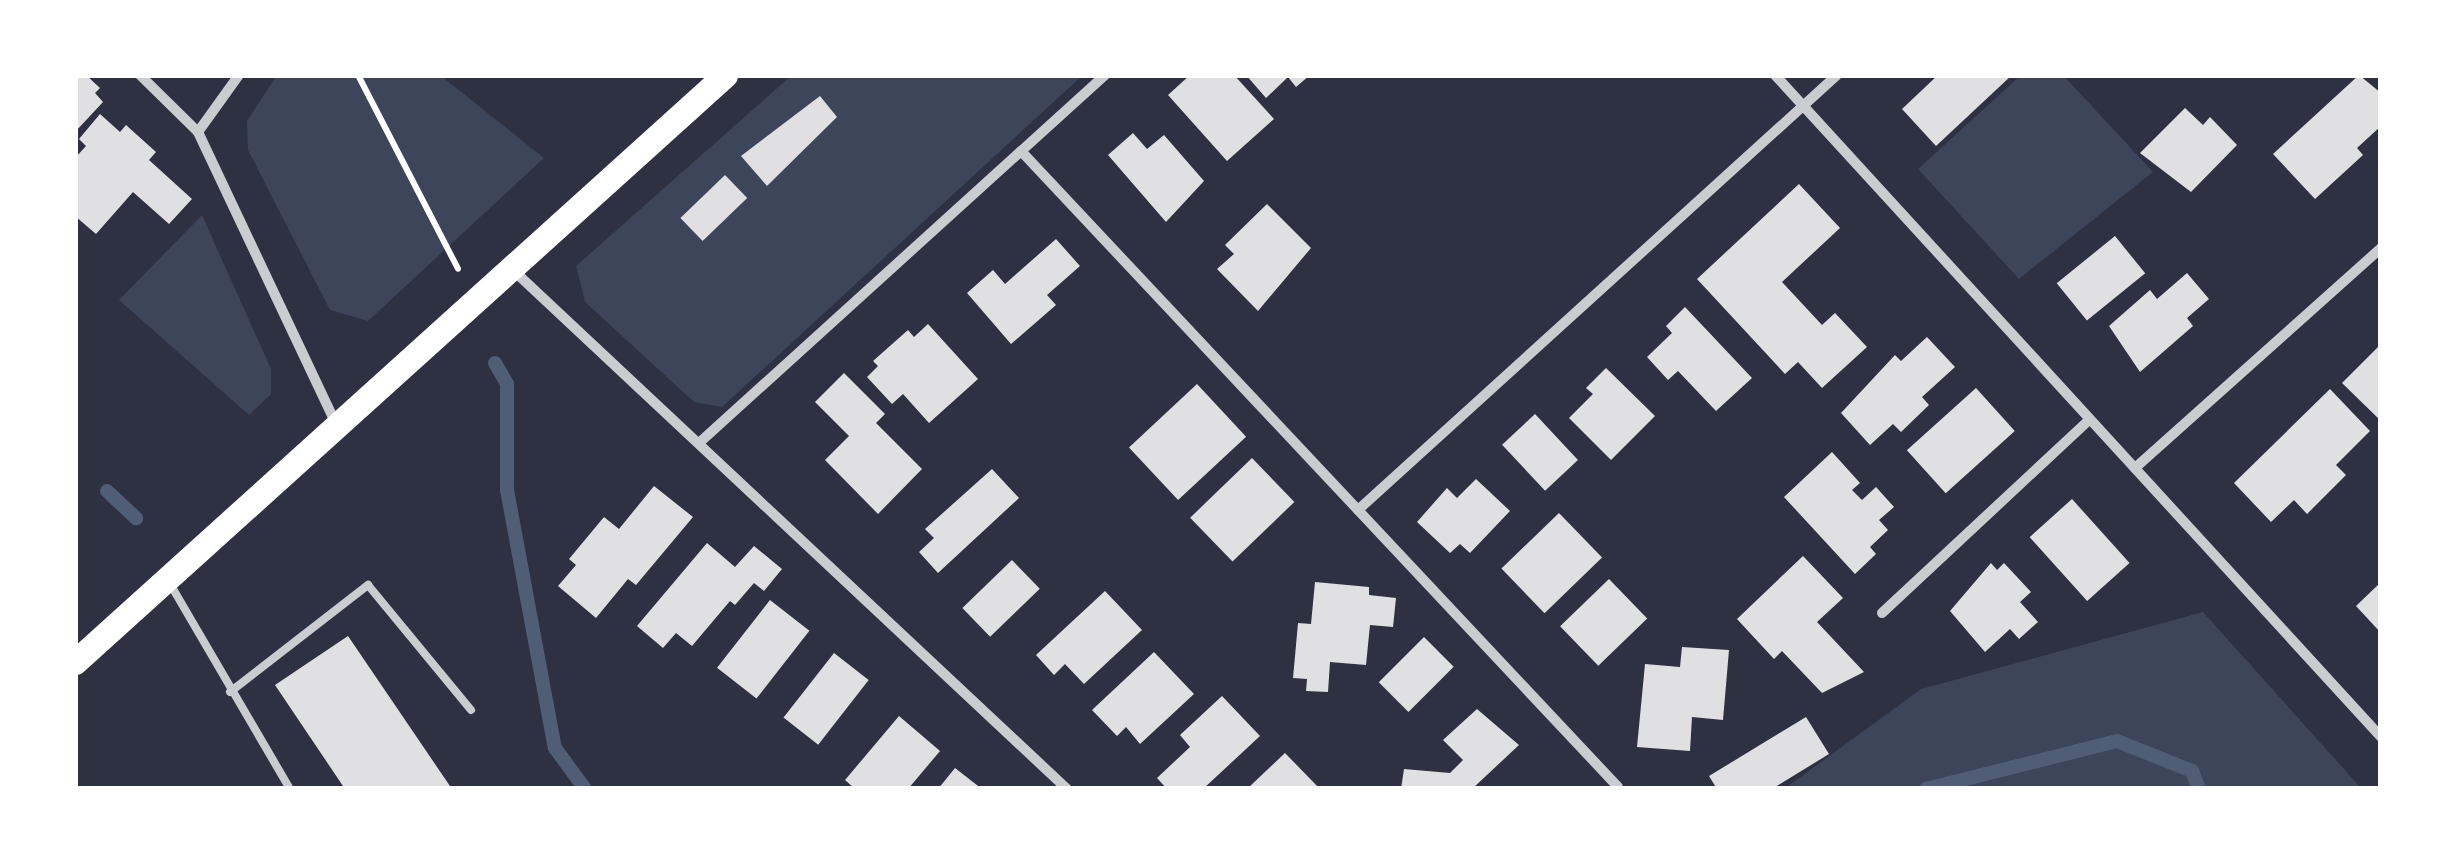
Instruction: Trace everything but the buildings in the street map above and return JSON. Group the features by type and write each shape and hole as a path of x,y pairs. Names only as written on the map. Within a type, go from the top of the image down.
{"main road":[{"path":"75,662 335,422 725,75"}],"street":[{"path":"140,75 198,132 335,422"},
{"path":"198,132 239,75"},
{"path":"698,444 1105,75"},
{"path":"1776,75 2381,737"},
{"path":"1358,510 1837,75"},
{"path":"1022,151 1618,787"},
{"path":"2135,468 2381,248"},
{"path":"510,267 1067,789"},
{"path":"1882,613 2090,419"}],"lane":[{"path":"166,578 290,789"},
{"path":"230,692 368,585 471,710"}],"path":[{"path":"358,75 474,299"}],"shaded area":[{"path":"277,75 440,75 544,158 368,321 330,310 248,150 247,121"},
{"path":"792,75 1083,75 722,407 694,402 585,302 576,266"},
{"path":"2021,75 2063,75 2153,172 2019,279 1918,169"},
{"path":"202,215 271,369 271,394 249,415 119,300"},
{"path":"2203,612 2362,789 1784,789 1921,689"}],"waterway":[{"path":"495,363 507,384 507,490 555,748 585,789"},
{"path":"107,491 136,518"},
{"path":"1926,789 2117,741 2192,771 2199,789"}]}
